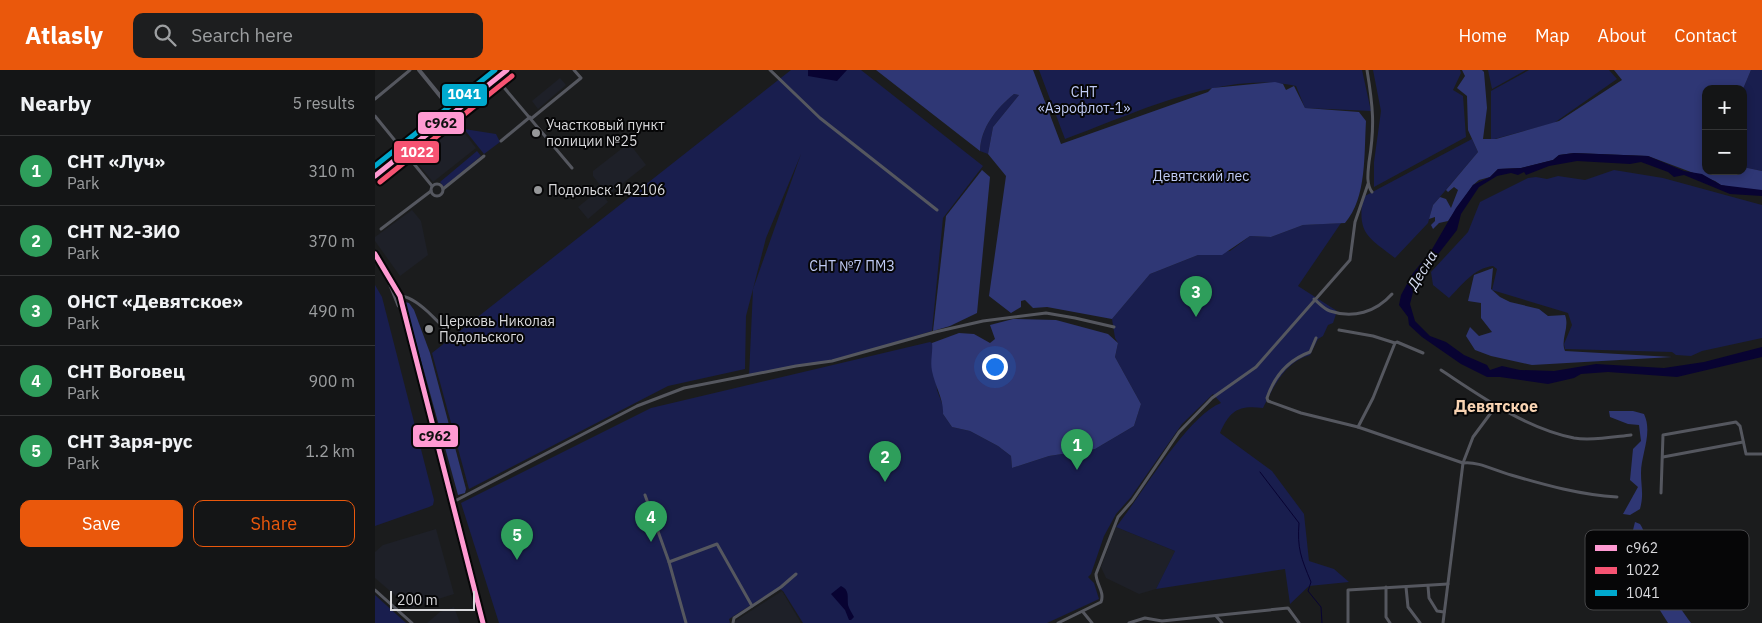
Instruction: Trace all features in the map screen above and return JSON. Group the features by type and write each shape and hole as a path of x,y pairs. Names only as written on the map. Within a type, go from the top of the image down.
{"main road":[{"path":"375,254 400,296 482,623"},
{"path":"375,260 393,288 397,300 452,505"}],"street":[{"path":"375,99 410,70"},
{"path":"419,70 454,113"},
{"path":"375,176 507,70"},
{"path":"501,141 581,78 574,70"},
{"path":"770,70 820,118 937,210"},
{"path":"1059,623 1101,602 1103,598 1096,581 1096,574 1114,525 1179,432 1211,398 1256,367 1350,260 1355,222 1368,184 1368,171 1374,135 1374,109 1367,70"},
{"path":"496,78 572,168"},
{"path":"375,116 432,186"},
{"path":"431,191 437,196 441,194 443,189 484,156"},
{"path":"432,186 440,184 443,189"},
{"path":"1368,184 1372,192"},
{"path":"381,229 431,191 432,186"},
{"path":"1314,299 1330,311 1365,314 1392,294"},
{"path":"400,296 407,297 436,319 451,337"},
{"path":"452,505 637,406 685,388 831,361 935,332 983,322 1045,314 1075,318 1114,327"},
{"path":"1339,330 1395,344 1397,342 1423,353"},
{"path":"1316,338 1310,352 1292,361 1279,374 1267,398 1268,401 1301,413 1358,427 1463,463 1472,462 1511,475 1595,496 1617,497"},
{"path":"1358,427 1373,398 1395,344"},
{"path":"1441,370 1496,406 1531,424 1574,438 1631,435"},
{"path":"1443,623 1463,463 1473,436 1496,406"},
{"path":"1661,493 1663,435 1736,422 1740,426 1746,454 1762,454"},
{"path":"1663,457 1743,442"},
{"path":"645,495 669,562 686,623"},
{"path":"669,562 714,543 717,544 753,606"},
{"path":"733,623 734,618 796,574"},
{"path":"1349,623 1348,590 1448,584"},
{"path":"1406,586 1408,607 1420,623"},
{"path":"1428,586 1429,598 1437,611 1444,612"},
{"path":"1386,587 1386,618 1391,623"},
{"path":"375,590 412,623"},
{"path":"1129,623 1145,618 1162,622 1288,608 1299,623"},
{"path":"1083,612 1092,623"},
{"path":"1216,616 1223,623"}],"shaded area":[{"path":"560,78 566,85 538,109 532,101"},
{"path":"454,120 476,148 433,182 411,155"},
{"path":"629,143 646,165 608,195 593,176 593,171"},
{"path":"599,190 608,202 588,219 578,207"},
{"path":"412,210 421,221 428,255 400,276 375,241 375,237"},
{"path":"1116,527 1175,551 1156,589 1139,594 1106,578 1101,567"},
{"path":"436,529 454,594 410,608 375,578 375,552 383,545"},
{"path":"782,591 801,623 735,623 735,621"},
{"path":"454,607 460,623 427,623 440,612"}],"green space":[{"name":"СНТ №7 ПМЗ","path":"791,70 861,70 983,166 943,218 932,331 844,358 749,376 753,289 746,316 745,369 668,386 469,489 432,353","holes":["801,154 753,289 766,238"]},
{"name":"Девятский лес","path":"876,70 1033,70 1061,144 1208,92 1212,88 1275,82 1283,84 1286,90 1294,86 1305,108 1359,112 1366,121 1361,188 1352,213 1345,223 1303,225 1271,237 1250,236 1222,255 1198,255 1150,274 1112,319 1047,307 1033,308 1025,300 1021,301 1021,307 1011,313 989,296 1006,176 988,154 993,127 1019,95 1014,94 1001,106 986,126 980,151"},
{"name":"СНТ «Аэрофлот-1»","path":"1039,70 1362,70 1371,111 1305,108 1296,86 1268,83 1238,84 1179,97 1065,139"},
{"path":"1373,70 1460,70 1461,73 1453,90 1463,96 1466,137 1374,187 1374,162 1381,111"},
{"path":"1462,70 1482,70 1484,72 1487,108 1483,139 1496,139 1559,121 1622,80 1614,70 1751,70 1745,85 1702,85 1702,175 1747,175 1747,168 1762,171 1762,190 1744,190 1721,185 1715,181 1648,156 1574,153 1559,155 1553,160 1521,168 1498,169 1490,177 1479,180 1473,185 1448,221 1439,223 1433,229 1431,225 1435,221 1435,217 1429,219 1433,205 1440,197 1446,199 1451,208 1458,190 1454,187 1448,192 1446,190 1478,152 1468,130 1467,96 1457,88 1465,76"},
{"path":"1488,70 1526,70 1492,89"},
{"path":"1529,70 1609,70 1617,79 1554,123 1491,140 1491,91"},
{"path":"1751,70 1762,70 1762,171 1747,168 1747,85 1745,85"},
{"path":"1014,94 1019,95 993,127 988,154 980,151 986,126 1001,106"},
{"path":"464,129 496,134 500,142 484,154"},
{"path":"1472,139 1478,152 1433,205 1428,223 1395,258 1371,239 1363,227 1363,197"},
{"path":"477,151 481,156 444,187 440,182"},
{"path":"982,170 990,177 977,313 950,326 933,331 946,216"},
{"path":"1614,170 1663,178 1762,205 1762,338 1702,351 1691,356 1676,355 1672,352 1565,349 1564,344 1572,325 1568,313 1492,290 1497,269 1493,266 1486,267 1474,274 1449,298 1433,285 1431,272 1468,232 1480,202 1528,178 1547,179 1558,176 1585,180"},
{"path":"1341,223 1298,286 1337,311 1333,323 1328,325 1310,355 1294,363 1281,376 1263,408 1248,407 1236,411 1228,419 1220,433 1272,471 1304,514 1309,561 1334,569 1349,582 1309,586 1290,604 1285,569 1156,589 1175,551 1116,527 1179,440 1208,411 1221,403 1213,394 1182,424 1131,497 1116,514 1104,536 1091,574 1088,577 1094,583 1099,599 1047,623 803,623 783,591 778,588 729,619 730,623 499,623 461,503 651,408 930,342 932,343 937,390 943,406 943,414 952,427 970,431 998,446 1011,456 1012,468 1049,456 1095,449 1134,426 1141,404 1115,357 1118,343 1115,338 1112,319 1150,274 1198,255 1230,251 1250,236 1271,237 1303,225"},
{"path":"1493,268 1491,289 1500,297 1510,302 1539,309 1548,316 1565,315 1565,351 1672,357 1532,365 1491,356 1475,350 1466,336 1470,327 1479,336 1492,332 1481,318 1481,303 1468,301 1474,275"},
{"path":"375,285 382,297 434,500 433,505 429,507 375,526"},
{"path":"405,302 409,303 414,310 430,353 466,489 465,493 458,495"},
{"path":"1013,319 1056,320 1108,334 1118,343 1115,357 1141,404 1134,426 1095,449 1049,456 1012,468 1011,456 998,446 970,431 952,427 943,414 942,403 932,371 932,343 959,333 974,334 990,343 995,339 990,325"},
{"path":"1609,411 1633,411 1644,414 1646,421 1647,436 1641,466 1641,504 1640,509 1630,515 1623,514 1638,487 1630,480 1633,449 1641,441 1639,425 1628,424 1610,417"},
{"path":"1635,522 1640,524 1643,530 1633,530"},
{"path":"375,595 406,623 375,623"},
{"path":"1660,610 1682,610 1691,623 1668,623"}],"water":[{"path":"808,70 847,70 837,81 808,76"},
{"name":"Десна","path":"1574,153 1648,156 1684,171 1702,174 1721,185 1762,190 1762,196 1730,194 1684,175 1674,177 1668,172 1641,162 1630,164 1577,161 1549,166 1526,175 1524,172 1518,175 1511,173 1497,176 1479,187 1461,214 1457,230 1425,271 1413,292 1410,304 1415,321 1430,336 1446,342 1464,355 1487,365 1490,370 1502,366 1520,370 1554,371 1596,364 1664,368 1704,362 1762,347 1762,357 1677,377 1608,372 1581,374 1574,378 1548,384 1487,377 1461,364 1422,337 1409,325 1408,317 1399,305 1401,295 1413,273 1431,251 1456,208 1473,185 1490,177 1498,169 1521,168 1553,160 1559,155"},
{"path":"841,586 847,592 848,605 854,617 851,620 849,620 845,610 831,594"}],"waterway":[{"path":"1260,472 1299,523 1301,553 1311,582 1308,591 1321,607 1322,623"}],"transit line":[{"name":"1041","path":"375,166 495,70"},
{"name":"с962","path":"375,176 507,70"},
{"name":"1022","path":"380,182 512,76"},
{"name":"с962","path":"375,254 400,296 483,623"}],"place":[{"name":"Участковый пункт полиции №25","path":"536,133"},
{"name":"Подольск 142106","path":"538,190"},
{"name":"ОНСТ «Девятское»","path":"1196,317"},
{"name":"Церковь Николая Подольского","path":"429,329"},
{"name":"СНТ «Луч»","path":"1077,470"},
{"name":"СНТ N2-ЗИО","path":"885,482"},
{"name":"СНТ Воговец","path":"651,542"},
{"name":"СНТ Заря-рус","path":"517,560"}],"district":[{"name":"Девятское","path":"1496,406"}]}
